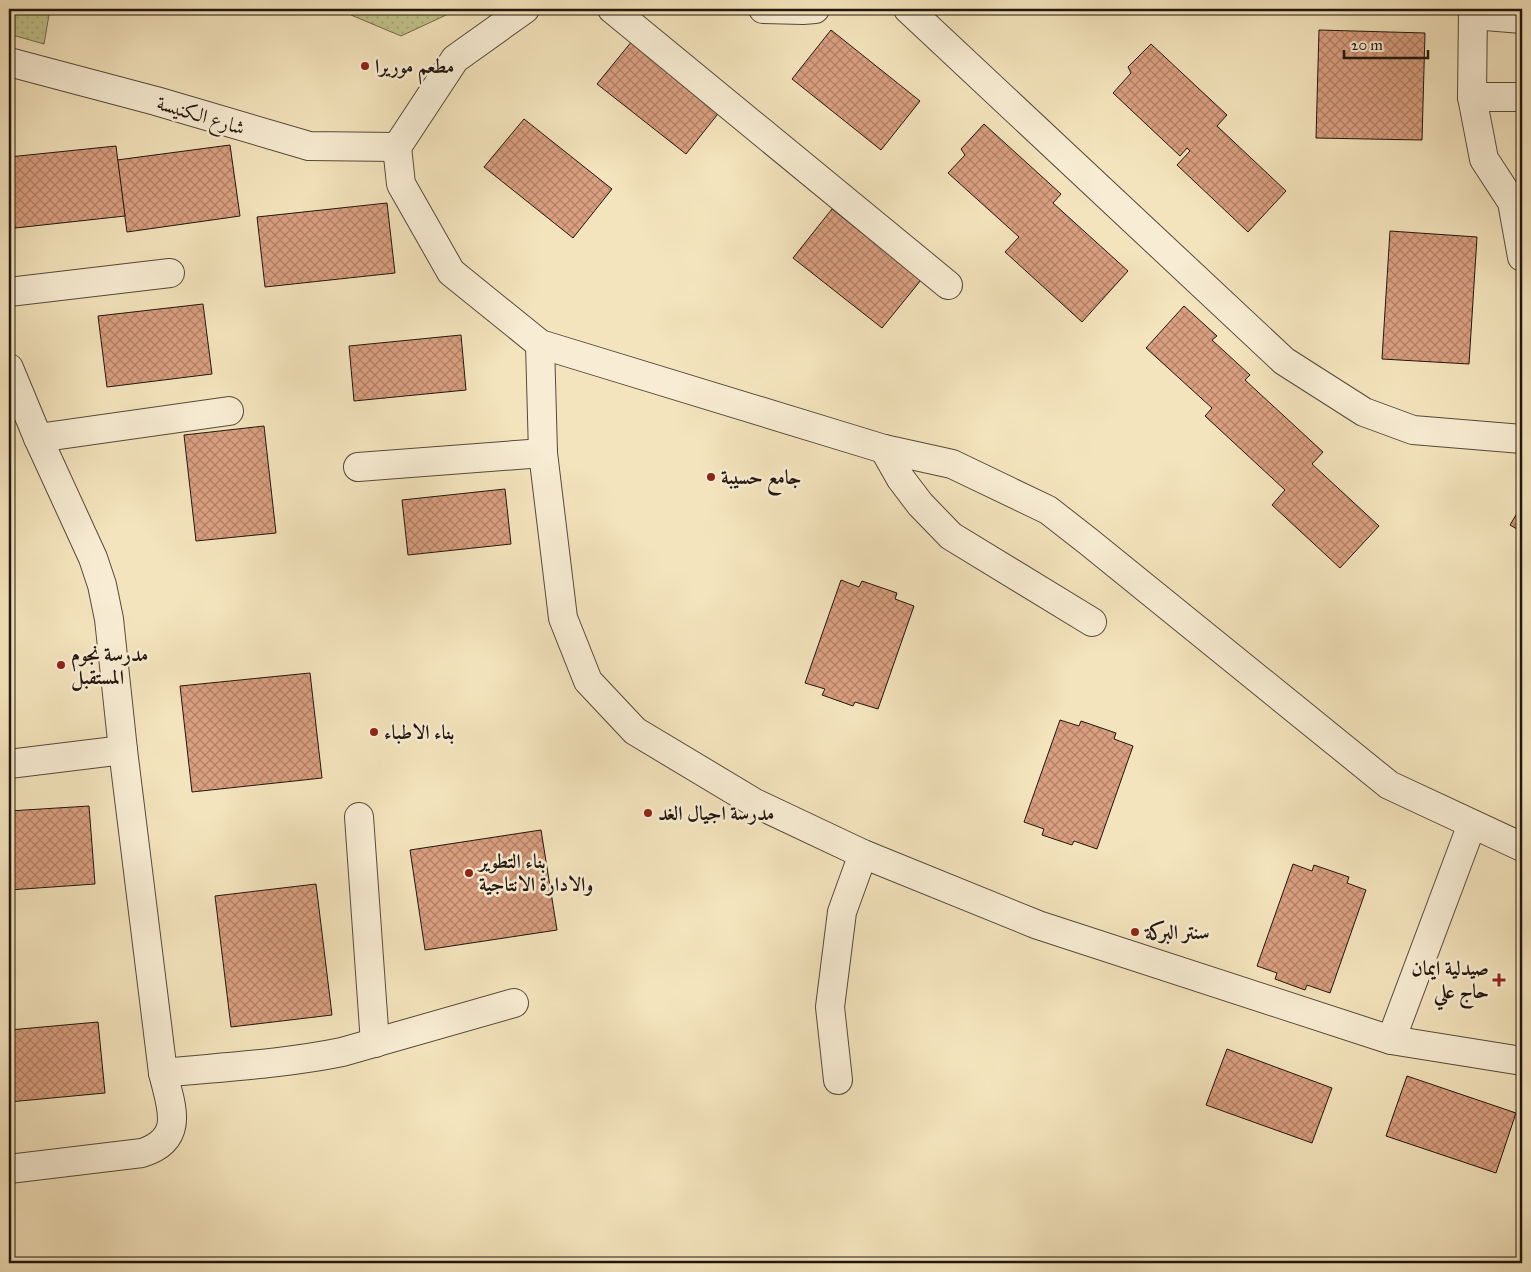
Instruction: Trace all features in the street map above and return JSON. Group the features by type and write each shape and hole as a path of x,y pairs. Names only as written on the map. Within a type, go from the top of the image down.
{"street":[{"path":"525,9 454,59 397,148 401,184 451,272 540,344 884,449 952,464 1048,510 1389,785 1522,847"},
{"path":"612,9 948,285"},
{"path":"763,9 815,9"},
{"path":"908,9 1284,361 1364,412 1413,430 1522,440"},
{"path":"1522,19 1473,12 1472,97 1484,159 1517,199 1522,257"},
{"name":"شارع الكنيسة","path":"9,62 156,101 309,146 397,148"},
{"path":"1472,97 1522,97"},
{"path":"9,292 170,273"},
{"path":"540,344 543,453 563,618 588,681 635,731 755,803 863,854 1038,925 1391,1040 1522,1061"},
{"path":"9,368 38,438 93,558 102,586 109,619 123,750 163,1073 172,1113 172,1126 165,1138 155,1148 142,1153 9,1169"},
{"path":"38,438 230,411"},
{"path":"884,449 901,479 920,504 951,536 1092,622"},
{"path":"358,467 543,453"},
{"path":"9,764 123,750"},
{"path":"359,817 374,1043"},
{"path":"1391,1040 1472,824"},
{"path":"838,1080 830,1007 842,912 863,854"},
{"path":"163,1073 305,1059 342,1052 514,1003"}],"green space":[{"path":"9,9 50,9 44,44 9,34"},
{"path":"353,9 459,9 401,36 351,15"}],"building":[{"path":"831,30 920,101 881,150 792,79"},
{"path":"1319,30 1425,33 1422,140 1316,138"},
{"path":"637,35 725,105 686,154 597,84"},
{"path":"1151,44 1227,115 1217,126 1286,191 1248,232 1177,165 1190,151 1187,148 1180,156 1113,93 1131,73 1128,67"},
{"path":"524,119 612,189 573,238 484,167"},
{"path":"984,124 1061,194 1053,203 1128,271 1082,322 1005,252 1019,237 948,173 965,155 961,149"},
{"path":"230,145 240,216 127,232 117,160"},
{"path":"116,146 125,216 15,228 9,157"},
{"path":"387,203 395,273 265,287 257,217"},
{"path":"832,209 921,280 882,328 793,258"},
{"path":"1390,231 1477,237 1469,364 1382,359"},
{"path":"203,304 212,374 107,387 98,316"},
{"path":"1184,306 1217,336 1212,340 1250,375 1245,380 1323,452 1312,464 1379,526 1340,568 1272,505 1285,490 1205,416 1212,408 1146,348"},
{"path":"461,335 466,390 354,401 349,346"},
{"path":"264,426 276,533 196,541 184,435"},
{"path":"505,489 511,544 408,555 402,500"},
{"path":"1522,505 1522,532 1510,525"},
{"path":"841,580 859,587 862,581 897,593 895,599 914,606 878,709 855,702 853,706 822,695 825,689 805,683"},
{"path":"310,673 322,778 192,792 180,686"},
{"path":"1060,720 1079,726 1081,721 1116,733 1114,739 1133,746 1097,849 1074,841 1072,845 1042,835 1044,829 1024,822"},
{"path":"89,806 95,884 9,890 9,811"},
{"path":"541,830 557,930 425,950 410,850"},
{"path":"1293,864 1312,871 1314,865 1349,877 1347,883 1366,890 1330,993 1307,985 1305,990 1275,979 1277,973 1257,966"},
{"path":"316,884 332,1015 231,1027 215,896"},
{"path":"98,1022 105,1093 9,1102 9,1030"},
{"path":"1227,1049 1332,1088 1312,1143 1206,1105"},
{"path":"1407,1076 1516,1113 1496,1173 1386,1136"}],"place":[{"name":"مطعم موريرا","path":"365,66"},
{"name":"جامع حسيبة","path":"711,477"},
{"name":"مدرسة نجوم المستقبل","path":"61,665"},
{"name":"بناء الاطباء","path":"374,732"},
{"name":"مدرسة اجيال الغد","path":"648,813"},
{"name":"بناء التطوير والادارة الانتاجية","path":"469,873"},
{"name":"سنتر البركة","path":"1135,932"},
{"name":"صيدلية ايمان حاج علي","path":"1499,980"}]}
